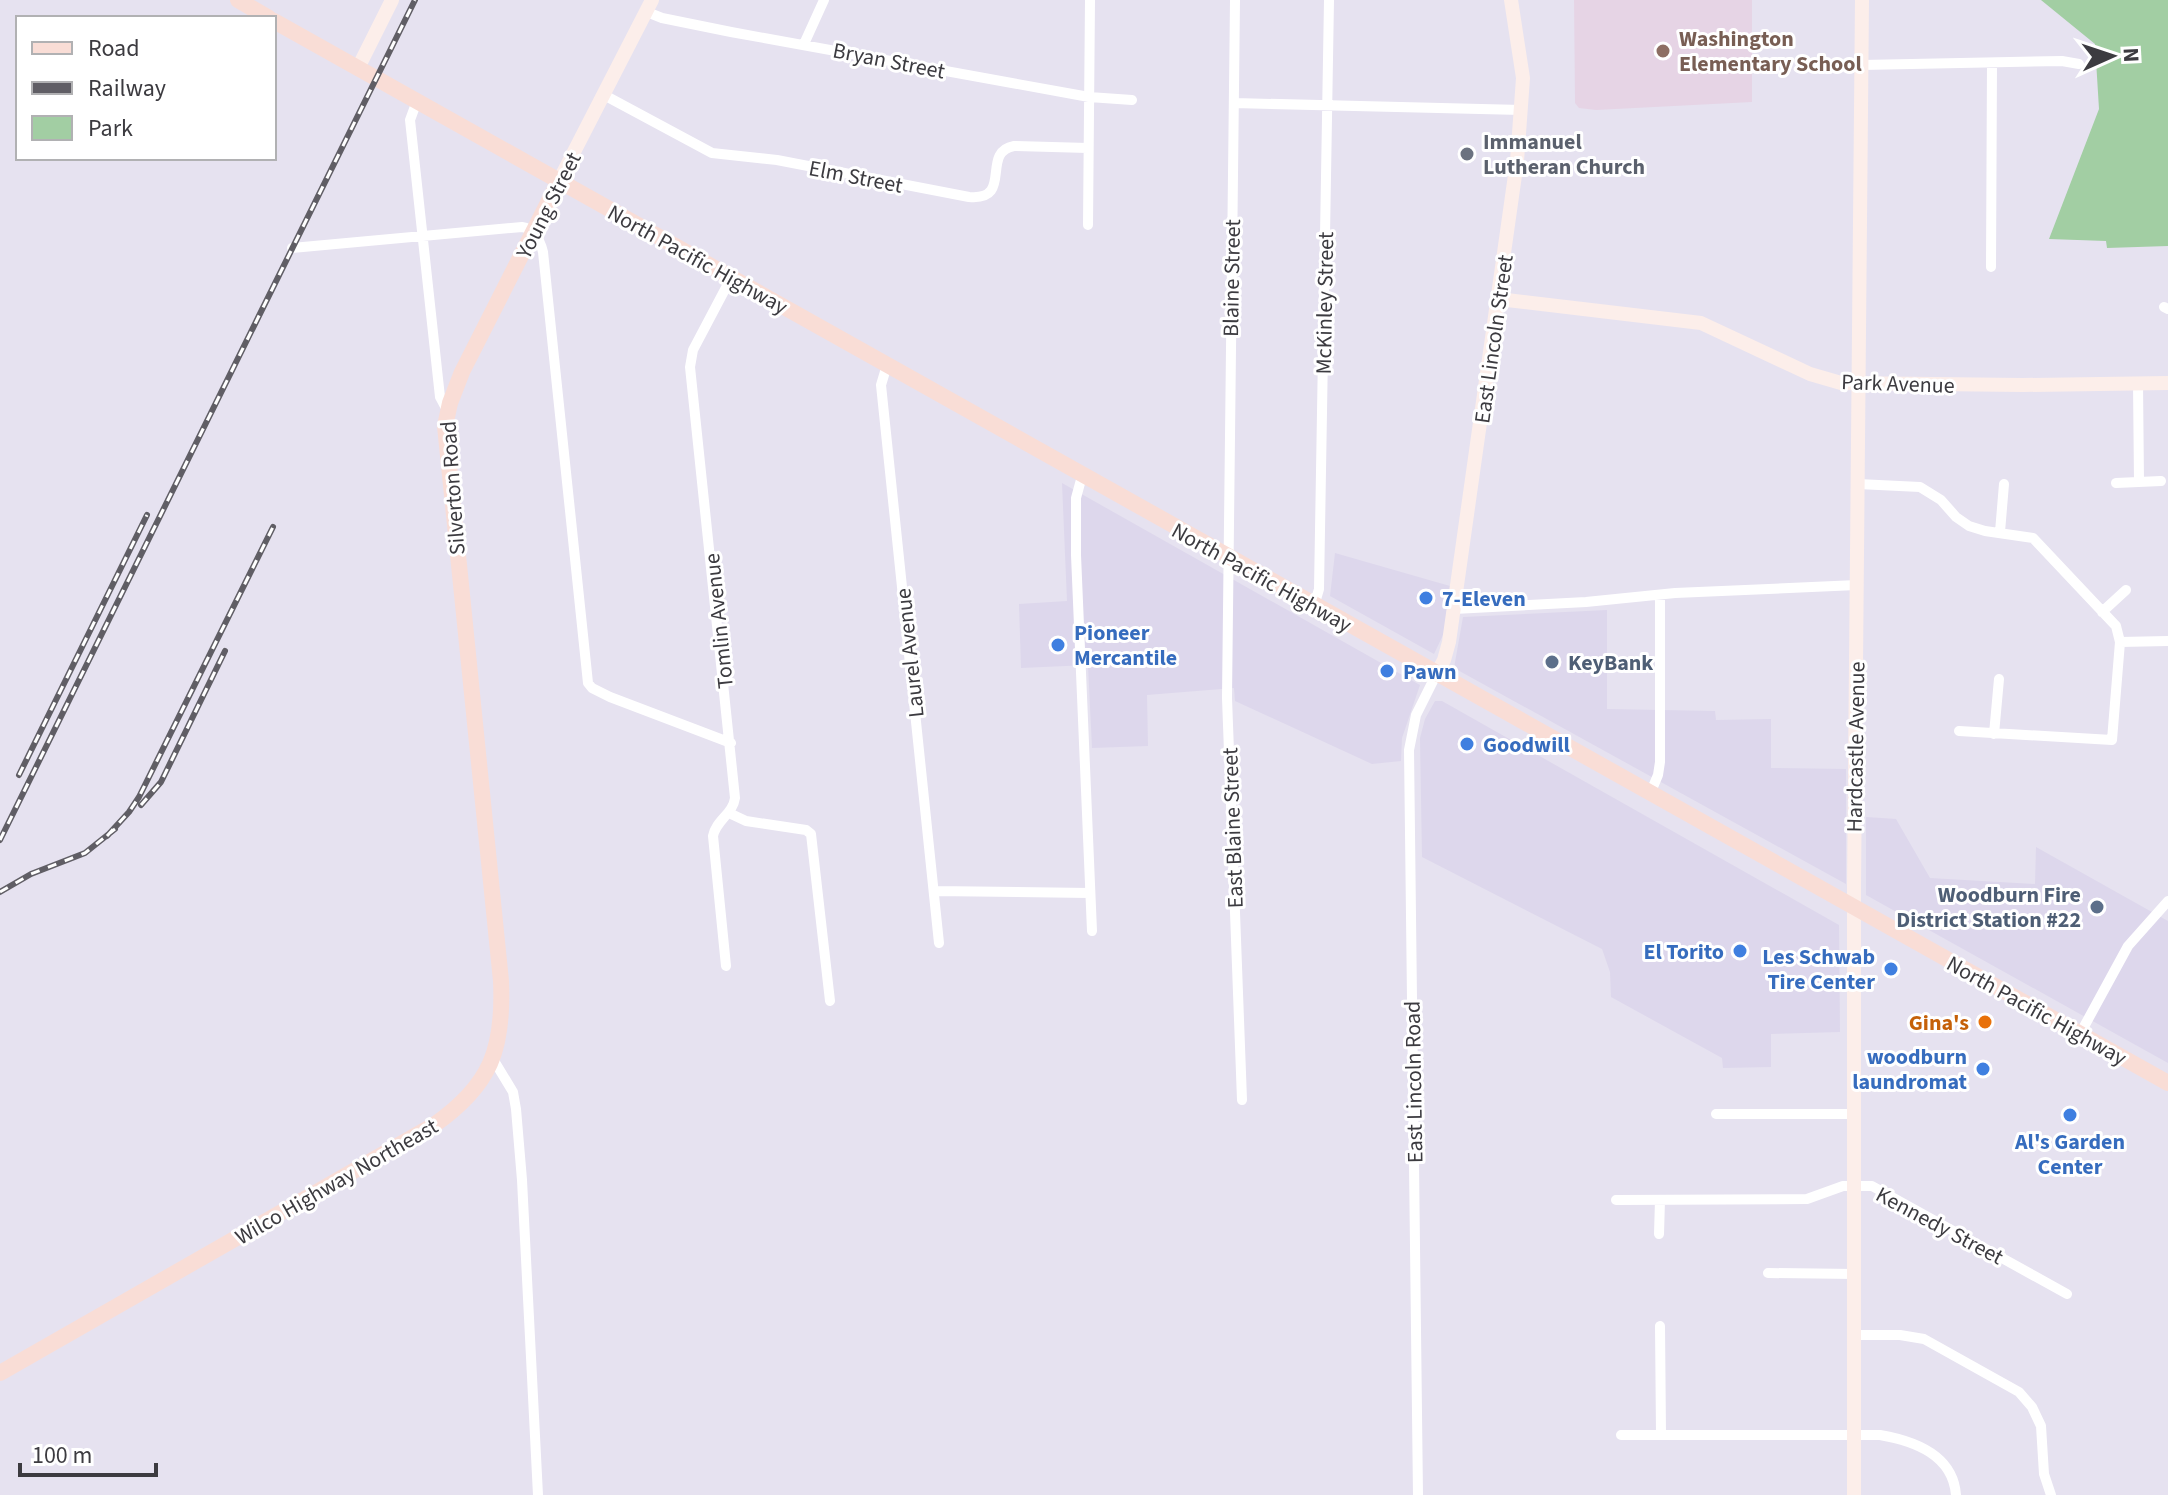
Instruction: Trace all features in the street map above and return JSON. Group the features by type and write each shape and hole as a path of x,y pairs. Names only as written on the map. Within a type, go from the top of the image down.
{"main road":[{"name":"North Pacific Highway","path":"238,0 267,16"},
{"name":"North Pacific Highway","path":"276,21 1436,675 2168,1083"},
{"name":"Young Street","path":"448,412 462,372 559,181"},
{"name":"Silverton Road","path":"448,412 446,443 490,878"},
{"name":"Wilco Highway Northeast","path":"0,1373 434,1125 474,1092 493,1059 500,1039 502,1015 490,878"}],"street":[{"path":"358,68 392,0"},
{"path":"804,44 824,0"},
{"path":"1088,225 1090,0"},
{"name":"Blaine Street","path":"1227,557 1235,0"},
{"name":"McKinley Street","path":"1314,606 1319,589 1329,0"},
{"name":"East Lincoln Street","path":"1436,675 1446,655 1454,609 1512,204 1522,110 1522,60 1511,0"},
{"name":"Hardcastle Avenue","path":"1854,1495 1854,908 1862,0"},
{"name":"Bryan Street","path":"649,6 662,18 1089,97 1132,100"},
{"name":"Young Street","path":"559,181 649,6"},
{"path":"1862,65 2062,61 2079,64"},
{"path":"1991,267 1992,63"},
{"name":"Elm Street","path":"604,95 712,153 777,160 969,197 982,197 992,191 998,155 1005,148 1088,148"},
{"name":"Silverton Road","path":"417,101 410,120 440,397 448,412"},
{"path":"1234,103 1522,110"},
{"path":"292,248 522,227 534,232 543,252 590,686 610,697 731,743"},
{"name":"Tomlin Avenue","path":"726,966 713,841 716,827 729,813 735,798 690,367 693,350 731,278"},
{"name":"Park Avenue","path":"1498,299 1701,323 1821,378 1841,383 2168,383"},
{"name":"Laurel Avenue","path":"887,365 881,385 939,943"},
{"path":"2138,383 2139,482"},
{"path":"1082,476 1076,498 1076,555 1092,931"},
{"path":"2116,483 2161,481"},
{"path":"1858,484 1920,487 1941,500 1962,523 1977,529 2033,538 2119,631 2112,740 1959,731"},
{"path":"2000,532 2004,484"},
{"name":"East Blaine Street","path":"1227,557 1227,713 1242,1100"},
{"path":"1454,609 1857,585"},
{"path":"2102,612 2126,590"},
{"path":"1650,794 1659,770 1660,596"},
{"path":"2120,642 2168,641"},
{"name":"East Lincoln Road","path":"1418,1495 1410,734 1421,703 1436,675"},
{"path":"1994,734 1999,679"},
{"path":"729,813 746,821 806,830 811,834 830,1001"},
{"path":"934,891 1090,893"},
{"path":"2080,1034 2128,946 2168,901"},
{"path":"493,1059 513,1092 516,1109 538,1495"},
{"path":"1716,1114 1854,1114"},
{"name":"Kennedy Street","path":"1616,1200 1807,1199 1831,1189 1854,1186 1875,1188 2067,1294"},
{"path":"1659,1234 1660,1200"},
{"path":"1768,1273 1855,1274"},
{"path":"1660,1326 1661,1434"},
{"path":"1854,1335 1900,1335 1924,1339 2019,1392 2032,1407 2041,1426 2044,1474 2051,1495"},
{"path":"1621,1435 1854,1434 1893,1437 1942,1460 1952,1473 1956,1495"}],"shaded area":[{"name":"Washington Elementary School","path":"1574,0 1752,0 1752,102 1596,110 1579,108 1575,103"},
{"path":"1062,483 1420,685 1402,738 1401,761 1372,764 1235,701 1234,688 1147,695 1148,746 1092,748 1088,665 1021,668 1019,604 1067,601"},
{"path":"1335,553 1450,586 1444,633 1434,654 1330,596"},
{"path":"1607,610 1607,709 1715,711 1716,720 1771,719 1771,768 1846,769 1846,884 1454,668 1463,617"},
{"path":"1435,701 1442,701 1839,925 1840,1032 1771,1034 1771,1067 1723,1068 1722,1058 1611,997 1610,972 1602,949 1422,857 1420,738 1425,719"},
{"path":"1866,817 1896,819 1930,878 2035,884 2036,847 2168,921 2168,1063 1866,895"}],"green space":[{"path":"2041,0 2168,0 2168,246 2107,248 2106,241 2049,239 2099,109 2095,44"}],"railway":[{"path":"0,840 415,0"},
{"path":"19,775 147,515"},
{"path":"107,836 139,797 273,527"},
{"path":"141,805 161,782 225,651"},
{"path":"0,892 31,874 85,853 115,829"}],"place":[{"name":"Washington Elementary School","path":"1663,51"},
{"name":"Immanuel Lutheran Church","path":"1467,154"},
{"name":"7-Eleven","path":"1426,598"},
{"name":"Pioneer Mercantile","path":"1058,645"},
{"name":"KeyBank","path":"1552,662"},
{"name":"Pawn","path":"1387,671"},
{"name":"Goodwill","path":"1467,744"},
{"name":"Woodburn Fire District Station #22","path":"2097,907"},
{"name":"El Torito","path":"1740,951"},
{"name":"Les Schwab Tire Center","path":"1891,969"},
{"name":"Gina's","path":"1985,1022"},
{"name":"woodburn laundromat","path":"1983,1069"},
{"name":"Al's Garden Center","path":"2070,1115"}]}
